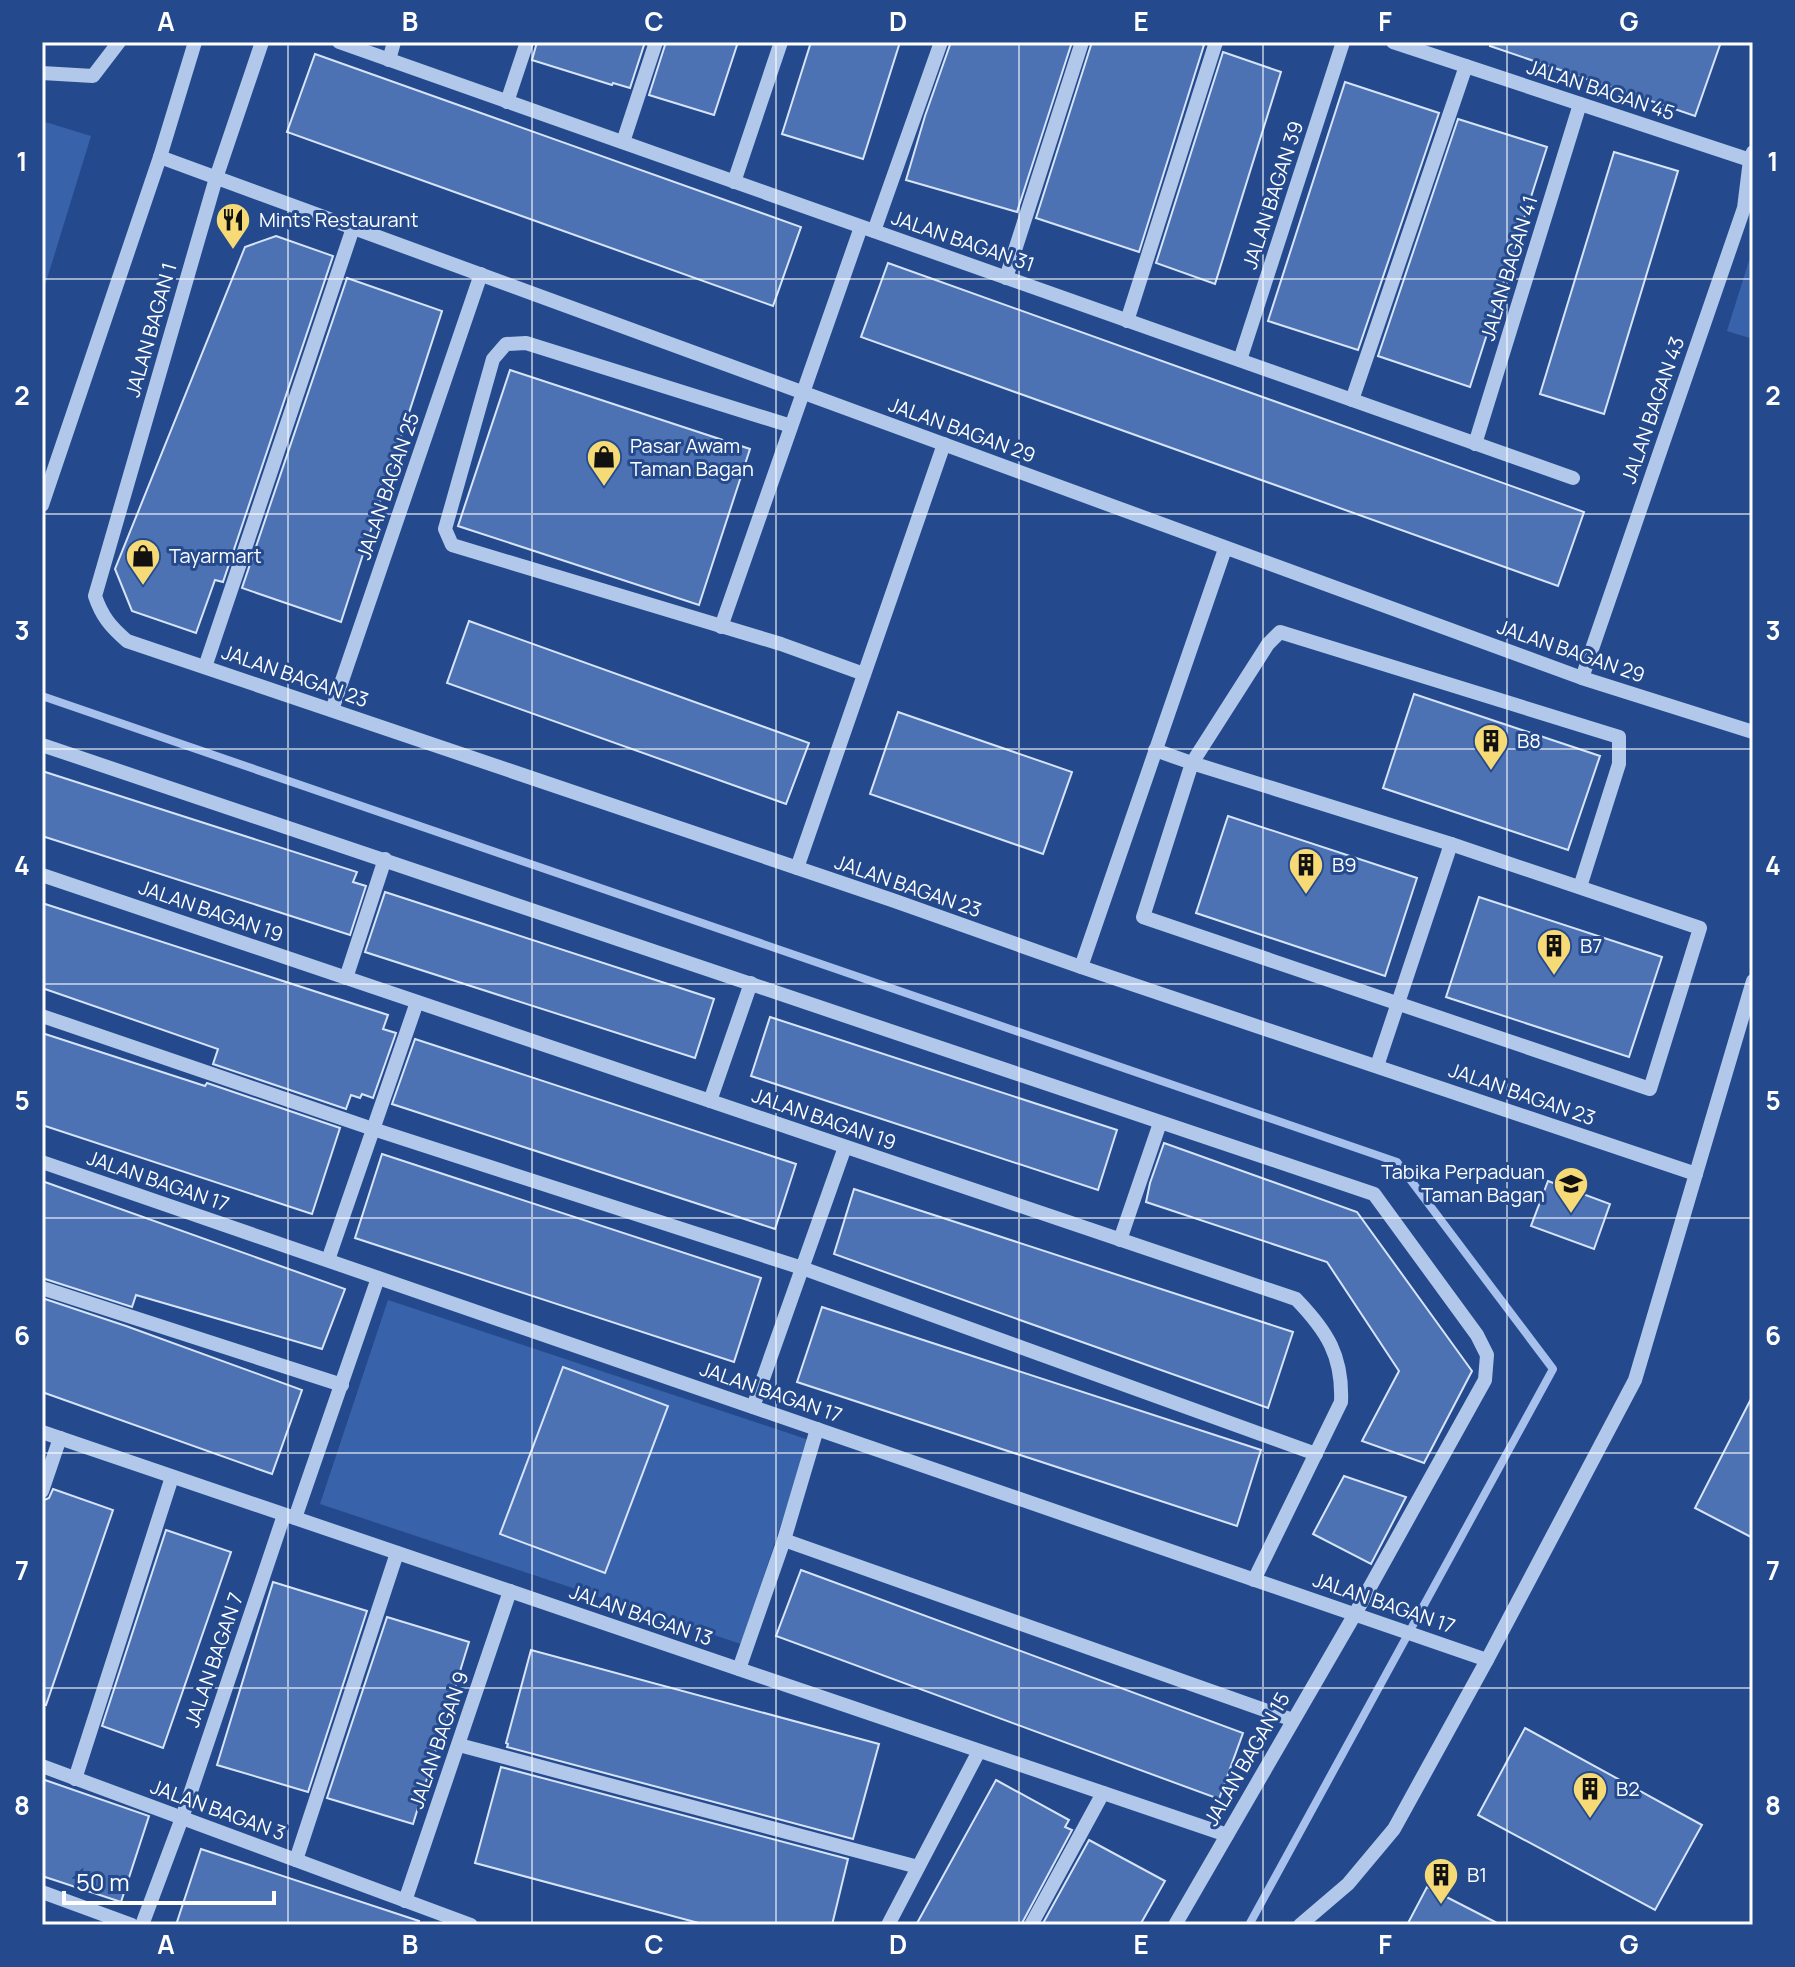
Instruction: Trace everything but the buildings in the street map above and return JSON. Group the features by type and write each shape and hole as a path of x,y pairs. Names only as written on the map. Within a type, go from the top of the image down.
{"street":[{"path":"42,73 93,76 119,42"},
{"path":"42,505 160,157 195,42"},
{"name":"JALAN BAGAN 1","path":"111,627 95,596 216,178 262,42"},
{"name":"JALAN BAGAN 31","path":"339,42 1573,478"},
{"path":"389,60 394,42"},
{"path":"507,102 527,42"},
{"path":"623,142 656,42"},
{"path":"734,182 781,42"},
{"path":"721,627 803,392 941,42"},
{"path":"1006,278 1082,42"},
{"path":"1127,321 1216,42"},
{"name":"JALAN BAGAN 39","path":"1240,360 1343,42"},
{"name":"JALAN BAGAN 45","path":"1393,42 1580,104 1752,156"},
{"path":"1352,400 1466,66"},
{"name":"JALAN BAGAN 41","path":"1475,444 1580,104"},
{"name":"JALAN BAGAN 43","path":"1582,678 1744,208 1752,156"},
{"name":"JALAN BAGAN 29","path":"160,157 1582,678 1753,732"},
{"path":"205,667 353,228"},
{"name":"JALAN BAGAN 25","path":"332,710 481,274"},
{"path":"791,426 526,343 506,344 493,359 445,529 452,545 781,644 864,674"},
{"path":"797,868 944,444"},
{"path":"1081,967 1225,549"},
{"name":"JALAN BAGAN 23","path":"111,627 127,641 1696,1174"},
{"path":"1155,750 1192,763 1451,844 1700,928 1650,1089 1143,917 1192,763 1268,644 1280,632 1619,737 1619,764 1580,887"},
{"name":"JALAN BAGAN 15","path":"42,745 1374,1194 1477,1335 1487,1355 1485,1380 1355,1614 1175,1925"},
{"path":"1377,1066 1451,844"},
{"path":"346,978 385,859"},
{"name":"JALAN BAGAN 19","path":"42,875 1296,1299 1328,1337 1338,1359 1342,1380 1341,1402 1254,1580"},
{"path":"1300,1925 1348,1884 1394,1829 1635,1380 1753,981"},
{"path":"710,1101 751,983"},
{"path":"328,1260 417,1002"},
{"path":"42,1016 373,1129 802,1268 1316,1454"},
{"path":"1120,1240 1160,1123"},
{"path":"753,1407 845,1147"},
{"name":"JALAN BAGAN 17","path":"42,1162 1487,1660"},
{"name":"JALAN BAGAN 7","path":"142,1925 290,1516 342,1385 378,1278"},
{"path":"42,1288 342,1385"},
{"path":"739,1669 784,1540 817,1429"},
{"name":"JALAN BAGAN 13","path":"42,1432 1227,1835"},
{"path":"42,1491 60,1438"},
{"path":"75,1779 172,1477"},
{"path":"784,1540 1293,1720"},
{"path":"296,1860 397,1553"},
{"name":"JALAN BAGAN 9","path":"405,1901 510,1591"},
{"path":"459,1745 918,1867"},
{"path":"888,1925 979,1751"},
{"name":"JALAN BAGAN 3","path":"42,1766 471,1925"},
{"path":"1031,1925 1103,1793"},
{"path":"42,1892 132,1925"}],"shaded area":[{"path":"42,121 91,136 42,295"},
{"path":"1753,248 1753,339 1727,331"},
{"path":"388,1300 809,1440 741,1644 320,1504"}],"waterway":[{"path":"42,696 1397,1162 1553,1369 1249,1925"}],"place":[{"name":"Mints Restaurant","path":"233,251"},
{"name":"Pasar Awam Taman Bagan","path":"604,488"},
{"name":"Tayarmart","path":"143,587"},
{"name":"B8","path":"1491,772"},
{"name":"B9","path":"1306,896"},
{"name":"B7","path":"1554,977"},
{"name":"Tabika Perpaduan Taman Bagan","path":"1571,1215"},
{"name":"B2","path":"1590,1820"},
{"name":"B1","path":"1441,1906"}]}
